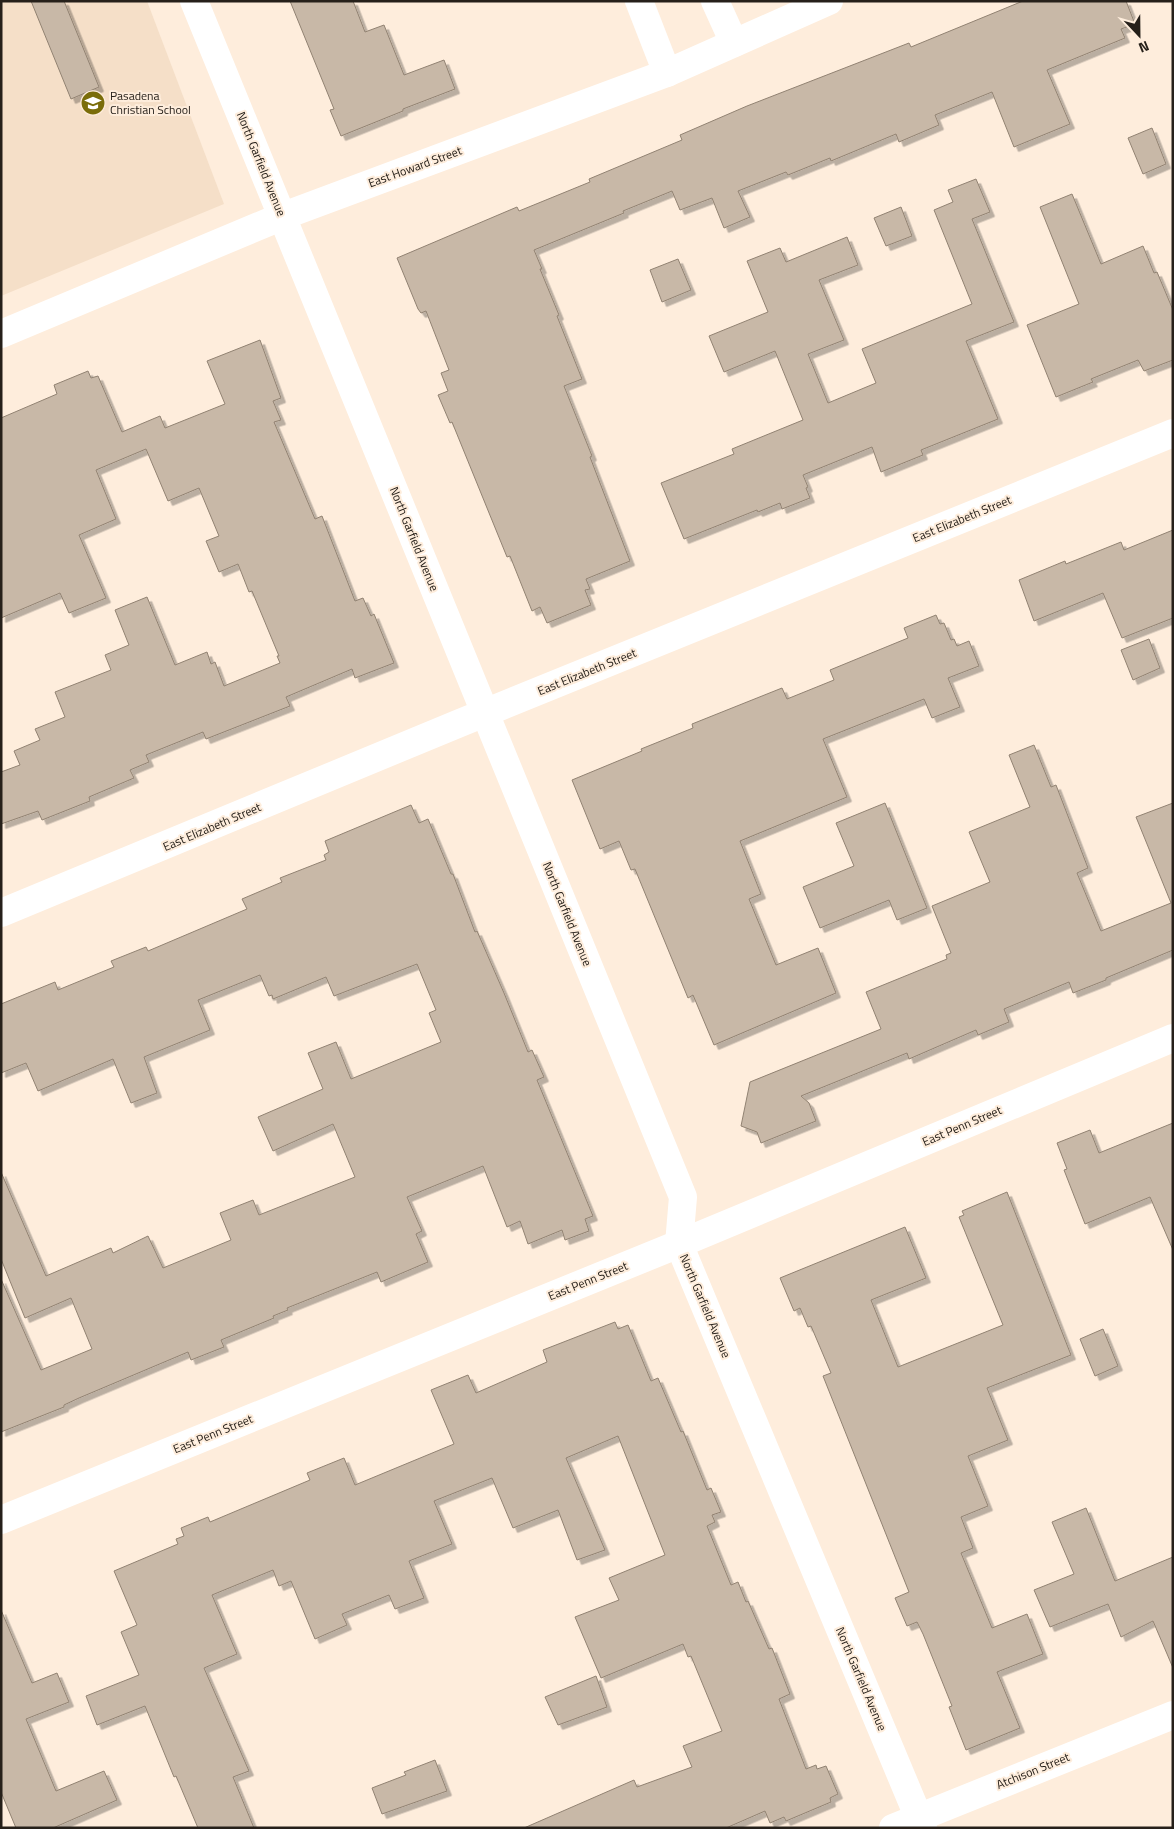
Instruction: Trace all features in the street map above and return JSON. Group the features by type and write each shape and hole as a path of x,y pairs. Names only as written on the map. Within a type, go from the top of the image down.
{"street":[{"name":"North Garfield Avenue","path":"194,1 684,1197 679,1244 921,1822"},
{"path":"639,1 667,73"},
{"path":"716,1 734,43"},
{"name":"East Howard Street","path":"1,334 282,216 667,73 829,1"},
{"name":"East Elizabeth Street","path":"1,914 486,713 1173,433"},
{"name":"East Penn Street","path":"1,1520 679,1244 1173,1038"},
{"name":"Atchison Street","path":"893,1828 921,1822 1173,1715"}],"shaded area":[{"name":"Pasadena Christian School","path":"1,1 147,1 224,204 1,296"}],"building":[{"path":"31,1 64,1 99,87 71,99"},
{"path":"290,1 353,1 365,32 384,25 404,75 444,60 455,89 341,136 330,110 334,109"},
{"path":"1023,1 1126,1 1135,24 1121,29 1125,38 1047,70 1070,124 1014,147 992,92 935,115 939,125 899,142 896,134 831,161 830,158 788,175 786,172 738,191 750,217 724,228 712,198 680,210 672,191 534,250 582,379 564,386 630,561 586,579 590,589 585,590 591,605 547,623 540,607 532,611 510,556 507,557 452,422 450,423 438,395 448,391 441,373 449,370 426,311 421,313 418,309 397,258 517,207 519,211 590,182 589,179 682,140 680,135 747,106 909,43 911,47"},
{"path":"1152,128 1166,164 1143,174 1128,138"},
{"path":"976,179 990,212 972,219 1014,322 966,341 998,419 921,450 923,455 881,472 872,447 803,475 810,498 782,509 780,503 758,512 757,510 684,539 661,483 734,454 732,449 803,420 775,351 724,372 709,336 768,312 747,261 780,248 786,262 847,237 858,265 819,280 844,340 808,354 828,403 876,383 862,349 972,304 934,210 953,202 948,190"},
{"path":"1072,194 1101,264 1143,246 1154,273 1157,272 1173,310 1173,360 1144,371 1138,360 1091,379 1093,382 1056,397 1027,325 1079,304 1040,207"},
{"path":"901,207 912,236 886,246 874,218"},
{"path":"678,259 691,290 662,302 650,270"},
{"path":"260,340 281,398 273,401 281,420 274,422 315,519 322,516 355,601 363,598 371,616 374,614 394,663 355,678 352,669 286,697 290,706 206,739 203,732 146,755 149,762 130,770 134,778 89,797 90,801 42,820 38,811 1,824 1,772 20,765 14,751 40,740 35,729 65,717 55,692 111,670 105,655 129,645 115,610 147,597 175,665 207,652 211,664 215,662 224,686 280,663 277,656 279,656 252,591 249,592 238,564 219,572 206,541 219,536 199,488 168,501 146,449 96,470 116,519 79,535 106,598 69,613 60,593 1,618 1,418 57,394 54,385 88,371 91,378 98,376 122,432 160,416 165,428 225,404 207,361"},
{"path":"1173,530 1173,618 1122,638 1103,593 1034,621 1019,580 1065,561 1066,564 1121,542 1124,550"},
{"path":"936,615 940,624 944,623 951,640 954,639 957,646 969,641 979,666 948,678 960,707 932,718 924,699 823,739 847,797 740,841 761,894 749,899 776,965 818,948 836,993 714,1045 693,995 688,998 635,869 631,870 619,841 600,849 572,780 693,728 692,724 782,688 787,699 834,680 830,670 908,638 904,628"},
{"path":"1149,639 1160,668 1133,680 1121,650"},
{"path":"1034,745 1051,787 1056,785 1088,868 1077,873 1101,931 1171,903 1136,817 1173,803 1173,950 1073,993 1069,982 1004,1009 1009,1022 978,1035 976,1030 909,1059 907,1053 801,1096 809,1103 816,1121 761,1143 757,1132 741,1126 750,1082 881,1029 866,992 947,959 946,955 951,953 932,906 990,882 969,832 1030,807 1009,755"},
{"path":"885,803 927,908 897,920 889,900 820,928 803,887 854,866 836,823"},
{"path":"411,805 419,823 428,819 528,1052 532,1050 544,1077 537,1080 593,1216 585,1219 589,1231 565,1240 562,1230 528,1244 520,1221 507,1227 483,1166 407,1197 422,1231 416,1234 428,1262 381,1282 377,1272 287,1308 288,1310 273,1316 274,1318 221,1340 224,1347 191,1360 188,1352 79,1398 64,1405 64,1407 1,1432 1,1279 41,1370 92,1349 71,1298 25,1318 1,1259 1,1172 46,1276 111,1248 113,1253 148,1236 163,1268 231,1240 220,1213 253,1200 259,1215 355,1177 333,1124 273,1151 258,1117 323,1089 308,1053 336,1042 351,1079 441,1042 429,1013 436,1010 417,964 334,996 326,977 273,999 272,995 269,996 260,975 198,1000 210,1030 144,1057 157,1093 131,1103 113,1059 38,1091 26,1063 1,1073 1,1004 55,982 58,990 114,967 111,961 146,947 148,951 247,909 242,899 282,882 280,878 326,860 324,855 329,852 325,841"},
{"path":"1173,1123 1173,1250 1150,1197 1085,1224 1064,1170 1067,1169 1057,1143 1090,1130 1099,1153"},
{"path":"1007,1192 1071,1355 987,1388 1008,1440 968,1456 988,1506 961,1517 973,1548 961,1553 992,1628 1027,1614 1043,1654 997,1672 1020,1728 966,1750 949,1707 952,1706 923,1634 917,1622 907,1626 895,1598 909,1592 823,1376 831,1373 811,1326 808,1327 800,1308 794,1311 780,1278 905,1227 926,1278 871,1300 898,1367 1003,1325 959,1217 964,1215 962,1211"},
{"path":"615,1322 618,1329 628,1325 651,1381 658,1378 681,1432 683,1431 707,1490 711,1488 721,1512 712,1515 715,1522 707,1526 731,1585 738,1582 769,1649 772,1648 790,1694 779,1699 806,1769 816,1765 817,1769 826,1766 838,1794 830,1798 831,1802 786,1821 784,1817 770,1823 765,1811 726,1828 524,1828 634,1780 637,1787 692,1767 683,1746 722,1731 691,1656 688,1657 683,1644 601,1678 575,1617 619,1600 609,1578 665,1555 618,1436 566,1458 605,1550 577,1560 558,1510 513,1528 492,1478 434,1501 452,1544 409,1561 424,1598 395,1609 389,1595 342,1614 347,1625 315,1639 291,1581 279,1586 273,1570 212,1595 237,1654 204,1668 249,1771 233,1777 254,1828 198,1828 176,1776 174,1777 145,1706 97,1725 86,1696 139,1675 121,1632 137,1625 114,1571 178,1544 176,1539 184,1536 181,1528 208,1517 210,1522 310,1480 307,1473 344,1458 355,1485 454,1444 431,1390 468,1375 476,1393 547,1362 543,1350"},
{"path":"1103,1329 1118,1366 1095,1376 1080,1339"},
{"path":"1086,1508 1115,1581 1173,1557 1173,1668 1153,1621 1121,1637 1108,1604 1050,1627 1034,1590 1074,1574 1052,1522"},
{"path":"1,1610 32,1683 57,1673 69,1702 26,1719 56,1791 104,1771 117,1800 53,1828 16,1828 1,1792"},
{"path":"596,1676 607,1707 558,1725 545,1697"},
{"path":"435,1760 447,1791 382,1814 372,1788 406,1775 404,1772"}],"place":[{"name":"Pasadena Christian School","path":"93,103"}]}
